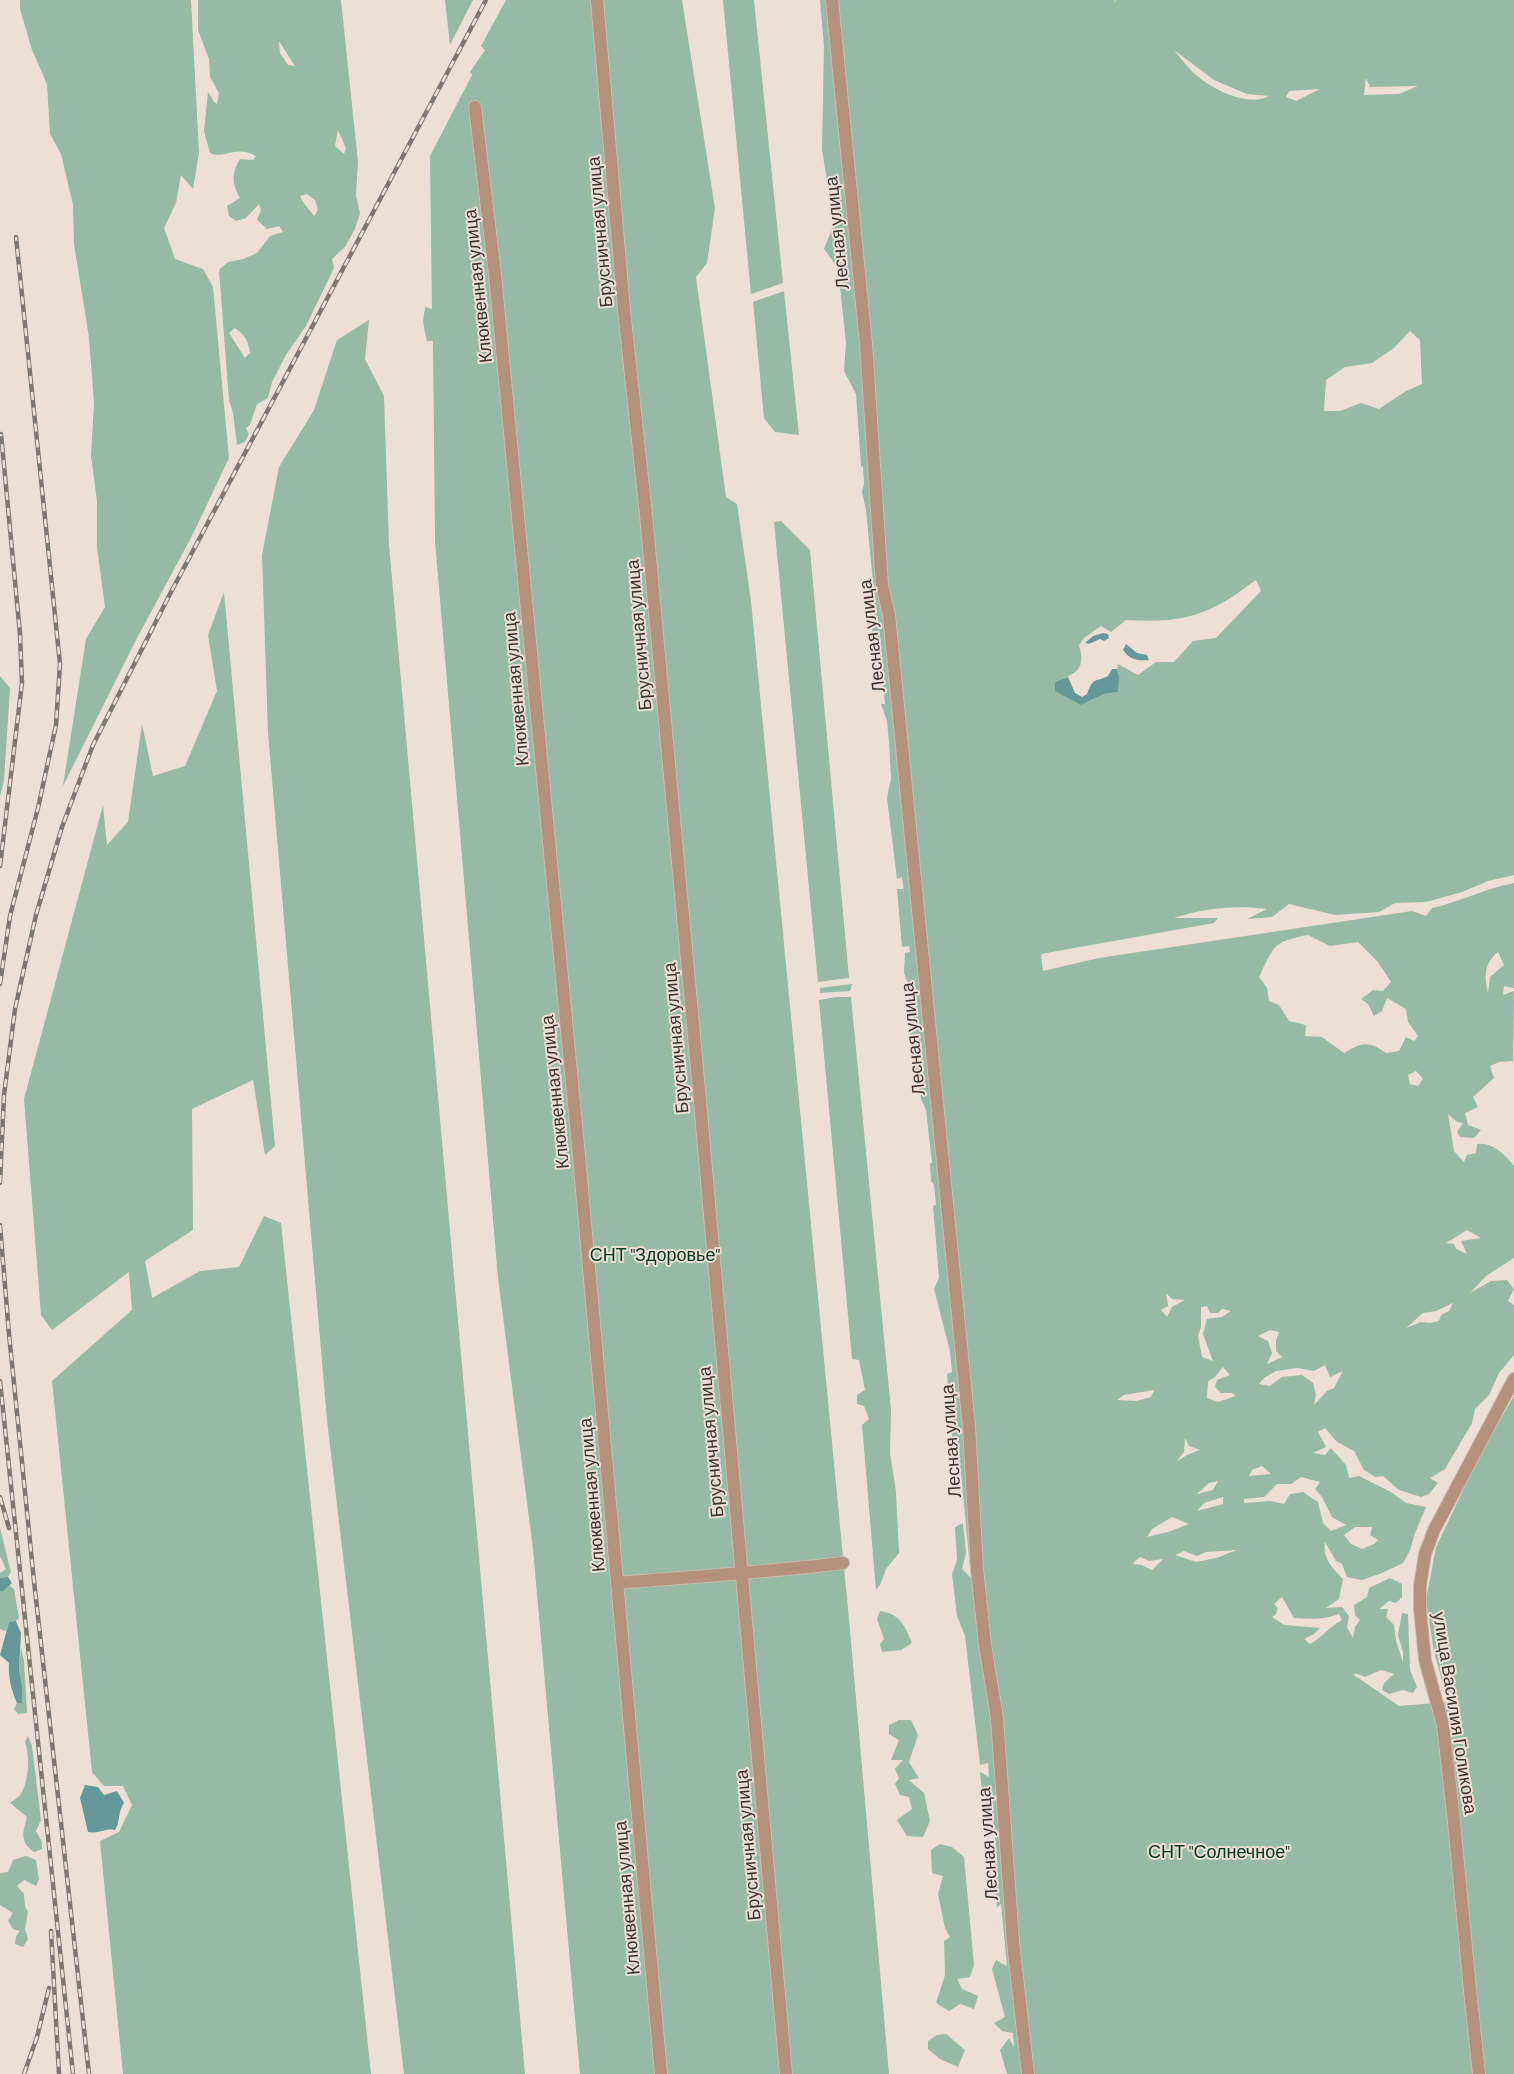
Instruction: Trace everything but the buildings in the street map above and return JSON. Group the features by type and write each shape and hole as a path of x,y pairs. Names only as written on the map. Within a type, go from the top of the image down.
{"street":[{"name":"Брусничная улица","path":"597,0 624,310 646,515 697,1069 740,1572 786,2074"},
{"name":"Лесная улица","path":"832,0 866,344 882,585 889,615 968,1417 977,1569 985,1645 997,1718 1013,1942 1028,2074"},
{"name":"Клюквенная улица","path":"475,107 495,275 580,1167 661,2074"},
{"name":"улица Василия Голикова","path":"1479,2074 1443,1725 1426,1660 1420,1586 1425,1554 1434,1530 1514,1379"},
{"path":"617,1583 740,1572 774,1572 843,1563"}],"green space":[{"path":"20,0 191,0 199,153 193,189 181,175 176,203 164,228 175,259 203,269 213,287 229,458 193,534 136,640 63,786 86,639 105,607 97,547 97,501 91,456 94,403 89,338 74,244 73,205 61,154 50,134 47,84 32,50 20,9"},
{"path":"198,0 341,0 358,162 356,196 360,213 355,229 345,247 332,259 334,268 306,326 286,355 272,382 268,398 257,404 250,425 246,428 249,434 245,442 237,445 233,413 229,400 219,270 228,262 243,259 257,253 270,236 283,232 279,226 267,229 257,220 261,210 259,204 246,218 236,221 229,216 227,206 240,198 235,188 234,178 237,164 240,159 253,160 256,156 242,151 220,155 210,153 204,131 208,92 217,104 219,93 210,77 209,59 198,30","holes":["279,41 295,66 288,65 280,53","338,130 346,148 344,154 335,146","307,194 315,200 318,210 314,216 300,196","235,328 246,339 250,353 245,358 229,333"]},
{"path":"445,0 473,0 450,45"},
{"name":"СНТ \"Здоровье\"","path":"506,0 682,0 715,208 707,263 696,277 726,497 737,504 751,601 849,1619 889,2074 580,2074 533,1549 498,1278 435,541 433,341 427,341 423,322 425,307 432,309 430,156 472,75 470,72 485,50 481,46"},
{"path":"723,0 754,0 783,283 751,294"},
{"name":"СНТ \"Солнечное\"","path":"820,0 1114,0 1116,2 1115,0 1514,0 1514,875 1488,881 1462,892 1426,902 1395,903 1379,912 1335,915 1289,904 1272,917 1247,919 1267,909 1232,907 1208,910 1174,918 1218,918 1214,923 1041,954 1043,971 1099,958 1412,911 1426,916 1432,908 1514,883 1514,988 1504,986 1503,995 1514,991 1513,1061 1499,1062 1490,1066 1494,1078 1473,1097 1478,1107 1465,1113 1468,1125 1481,1130 1474,1138 1460,1137 1457,1132 1463,1123 1457,1122 1448,1114 1454,1151 1464,1162 1467,1155 1476,1153 1477,1144 1483,1144 1498,1150 1514,1166 1514,1258 1486,1276 1470,1293 1491,1281 1507,1280 1514,1289 1508,1301 1514,1305 1514,1355 1499,1373 1489,1395 1475,1409 1472,1423 1445,1469 1430,1478 1438,1483 1429,1494 1421,1497 1399,1490 1383,1476 1375,1477 1364,1470 1354,1451 1337,1442 1325,1428 1318,1432 1326,1447 1313,1453 1325,1455 1331,1448 1346,1465 1349,1478 1359,1476 1391,1492 1406,1503 1426,1507 1410,1550 1403,1563 1362,1580 1347,1577 1342,1564 1336,1561 1325,1542 1326,1557 1343,1579 1339,1599 1326,1608 1342,1607 1349,1616 1347,1627 1353,1638 1355,1627 1360,1620 1355,1615 1354,1605 1367,1597 1369,1588 1390,1578 1402,1584 1402,1597 1396,1603 1389,1601 1379,1609 1388,1609 1386,1617 1394,1625 1396,1641 1403,1662 1403,1652 1398,1635 1402,1613 1408,1614 1410,1670 1417,1687 1413,1693 1403,1690 1389,1694 1382,1690 1384,1683 1394,1674 1381,1670 1365,1677 1355,1673 1354,1675 1399,1706 1448,1702 1434,1652 1426,1600 1436,1547 1482,1451 1514,1396 1514,2074 1007,2074 1000,2050 1009,2038 1014,2047 1013,2033 1002,2031 994,2023 1005,2017 992,1969 996,1960 1007,1966 1001,1904 997,1907 991,1857 997,1861 992,1811 988,1819 983,1806 980,1772 989,1777 988,1763 980,1765 965,1636 957,1616 952,1574 957,1560 955,1527 963,1523 966,1553 962,1569 971,1578 961,1473 959,1476 953,1452 947,1374 952,1372 950,1351 934,1289 939,1278 933,1206 936,1205 934,1184 931,1181 930,1163 932,1163 926,1110 921,1099 915,1062 921,1062 920,1050 912,1047 905,996 909,986 904,973 905,953 910,952 909,946 902,947 897,889 903,889 904,894 902,877 897,879 887,798 891,779 889,742 887,721 881,704 885,704 879,646 872,636 873,605 875,603 866,510 862,492 864,484 863,467 861,466 856,394 844,371 846,343 838,268 824,249 834,224 822,150 824,46","holes":["1174,50 1214,80 1247,94 1269,96 1252,100 1224,93 1201,79 1183,62","1366,78 1370,87 1418,86 1399,94 1364,95","1320,89 1296,101 1286,97 1289,91","1410,331 1420,340 1422,384 1406,391 1379,409 1361,403 1340,411 1324,411 1326,380 1345,367 1372,363 1394,348","1256,580 1261,591 1216,638 1193,641 1174,662 1156,662 1138,675 1118,664 1118,692 1104,694 1081,705 1056,682 1078,669 1081,660 1079,645 1084,638 1101,626 1111,632 1126,620 1152,621 1188,617 1228,600","1308,935 1330,946 1358,942 1378,962 1391,982 1383,991 1373,990 1361,999 1368,1004 1374,1016 1382,1011 1387,998 1406,1009 1408,1022 1418,1036 1414,1041 1406,1037 1399,1051 1386,1053 1375,1046 1365,1044 1344,1053 1322,1037 1305,1036 1306,1025 1289,1021 1279,1005 1269,1001 1267,988 1259,977 1268,958 1276,947 1287,940","1498,952 1504,965 1490,977 1488,993 1486,981 1488,966 1493,956","1416,1071 1423,1079 1418,1086 1410,1084 1408,1075","1467,1230 1481,1238 1461,1241 1467,1254 1456,1249 1454,1244 1446,1243","1166,1293 1172,1299 1185,1300 1172,1307 1167,1317 1161,1310 1168,1306","1453,1303 1449,1311 1441,1315 1439,1321 1421,1322 1406,1328 1423,1313 1436,1311","1207,1306 1210,1313 1218,1313 1222,1309 1231,1311 1222,1317 1207,1319 1203,1334 1213,1361 1202,1357 1198,1336 1201,1327 1201,1307","1270,1330 1279,1332 1276,1341 1276,1351 1282,1357 1267,1364 1272,1353 1268,1341 1258,1336","1325,1365 1330,1377 1343,1371 1334,1388 1327,1391 1314,1405 1316,1395 1313,1383 1302,1375 1282,1377 1270,1386 1259,1384 1264,1378 1276,1371 1297,1368 1314,1371","1223,1367 1230,1375 1217,1380 1215,1387 1221,1393 1232,1393 1236,1396 1218,1402 1207,1398 1208,1381 1215,1377","1154,1390 1151,1397 1136,1401 1117,1400 1124,1395","1185,1438 1189,1446 1200,1450 1176,1462 1184,1452","1262,1466 1271,1474 1249,1476 1252,1470","1301,1477 1320,1482 1315,1489 1322,1497 1332,1517 1346,1525 1331,1531 1323,1523 1318,1502 1303,1492 1290,1494 1284,1504 1271,1501 1244,1503 1244,1499 1264,1497 1277,1484 1291,1484","1218,1481 1213,1490 1197,1494 1209,1483","1223,1497 1223,1504 1197,1511 1204,1503","1172,1517 1189,1524 1168,1532 1147,1537 1152,1529","1355,1527 1372,1527 1370,1535 1378,1540 1374,1544 1362,1549 1351,1544 1344,1535","1237,1550 1216,1558 1196,1562 1175,1555 1184,1551 1197,1556 1206,1552","1140,1557 1149,1561 1163,1559 1152,1570 1142,1565 1132,1564","1282,1597 1294,1618 1311,1619 1339,1614 1342,1620 1310,1644 1304,1639 1314,1634 1320,1628 1284,1625 1272,1617 1276,1614 1278,1608 1274,1604"]},
{"path":"784,291 799,435 775,432 764,418 753,302"},
{"path":"369,320 365,359 384,396 389,545 525,2074 404,2074 327,1420 268,733 262,555 279,467 314,410 337,340"},
{"path":"781,521 810,550 849,978 818,982 774,522"},
{"path":"224,592 275,1146 265,1155 253,1080 192,1109 193,1230 145,1261 152,1298 200,1271 239,1267 264,1216 281,1223 371,2074 123,2074 100,1841 119,1832 132,1805 123,1786 104,1786 92,1772 52,1381 132,1310 129,1272 52,1330 41,1315 24,1099 103,805 107,845 128,822 142,724 153,776 185,766 217,691 208,635"},
{"path":"0,676 10,688 4,780 0,797"},
{"path":"852,984 850,991 820,993 820,988"},
{"path":"851,997 891,1410 890,1453 896,1492 899,1553 886,1569 876,1590 862,1425 869,1419 864,1406 857,1404 857,1395 865,1390 859,1360 852,1359 819,1000"},
{"path":"0,1528 11,1572 8,1577 0,1578 0,1573 6,1569 0,1556"},
{"path":"9,1585 14,1589 19,1618 16,1621 9,1622 6,1631 0,1629 0,1591"},
{"path":"880,1611 887,1612 901,1621 912,1643 901,1650 882,1652 880,1644 884,1639 877,1619"},
{"path":"21,1648 24,1661 27,1713 18,1714 14,1709 17,1703 22,1703 19,1669"},
{"path":"899,1720 911,1720 918,1735 909,1762 919,1778 909,1780 924,1793 930,1821 923,1837 907,1836 897,1820 912,1809 909,1797 900,1795 895,1784 899,1778 895,1769 903,1760 891,1760 899,1740 889,1734 889,1725"},
{"path":"28,1736 32,1746 41,1820 36,1831 42,1842 42,1849 34,1852 26,1844 23,1836 27,1817 10,1803 21,1794 26,1780 28,1760 25,1742"},
{"path":"940,1844 952,1847 964,1857 974,1965 970,1977 957,1979 962,1989 978,1996 974,2009 960,2004 949,2011 936,2003 945,1975 944,1941 950,1937 945,1928 938,1894 943,1876 932,1873 931,1850"},
{"path":"26,1856 36,1860 39,1879 36,1886 24,1880 17,1886 24,1894 25,1906 28,1912 25,1929 28,1939 23,1947 15,1944 16,1936 20,1931 13,1929 8,1921 13,1913 0,1905 0,1873 8,1872 13,1860"},
{"path":"946,2034 965,2050 958,2067 940,2059 928,2049 928,2041 937,2035"}],"water":[{"path":"1103,633 1108,634 1109,638 1104,641 1100,639 1089,644 1085,643 1093,636"},
{"path":"1126,644 1137,653 1147,655 1149,660 1138,660 1128,656 1123,650"},
{"path":"1112,669 1117,669 1119,677 1118,692 1104,694 1081,705 1055,691 1055,682 1068,677 1075,693 1082,697 1087,694 1093,682 1108,676"},
{"path":"8,1577 12,1583 3,1591 0,1591 0,1578"},
{"path":"16,1621 21,1633 19,1669 22,1703 17,1703 13,1693 9,1663 0,1655 9,1622"},
{"path":"85,1785 98,1787 104,1795 117,1791 124,1803 120,1810 115,1830 88,1832 80,1798"}],"railway":[{"path":"0,1183 4,1095 15,1009 36,915 62,827 93,745 170,594 486,0"},
{"path":"0,984 10,916 38,808 56,725 60,664 16,237"},
{"path":"0,866 22,683 20,634 1,434"},
{"path":"0,1225 34,1581 89,2074"},
{"path":"0,1381 73,2074"},
{"path":"0,1497 9,1528"},
{"path":"51,1931 59,2074"},
{"path":"24,2074 37,2037 49,1988"}]}
